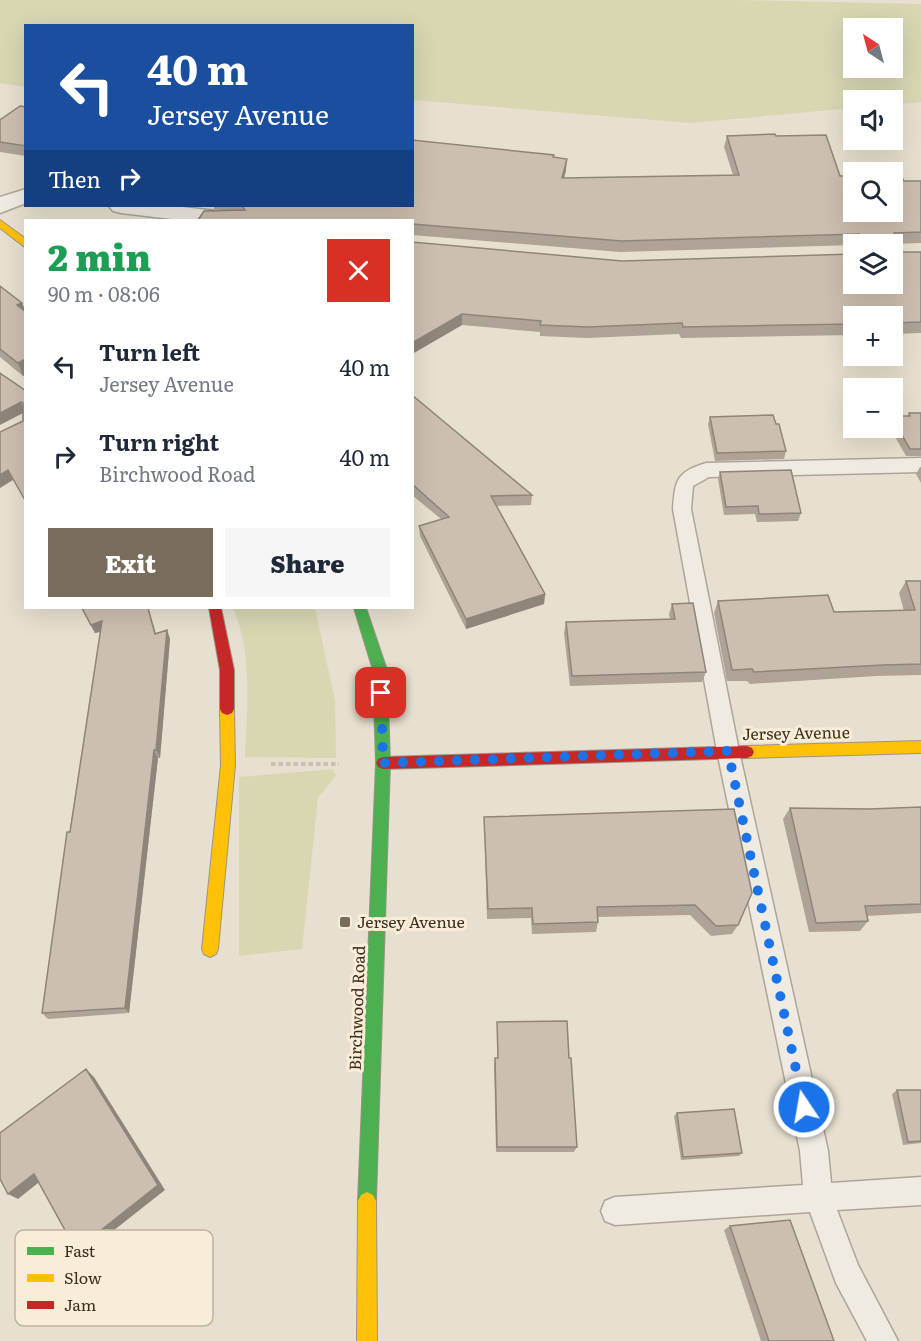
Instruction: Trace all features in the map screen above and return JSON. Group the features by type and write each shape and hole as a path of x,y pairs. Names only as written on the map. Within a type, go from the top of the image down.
{"street":[{"path":"0,206 24,196"},
{"path":"129,207 225,219"},
{"path":"0,223 24,242"},
{"path":"210,949 228,765 227,670 214,609"},
{"name":"Birchwood Road","path":"360,609 380,670 383,763 365,1241 367,1341"},
{"name":"Jersey Avenue","path":"383,763 921,747"}],"lane":[{"path":"882,1341 846,1273 818,1196 814,1151 728,751 682,509 684,483 706,470 921,465"},
{"path":"615,1211 921,1191"}],"path":[{"path":"228,765 383,763"}],"green space":[{"path":"0,0 737,0 921,4 921,102 903,104 903,90 843,90 843,109 690,123 414,100 414,24 24,24 24,87 0,83"},
{"path":"233,609 315,609 335,700 336,758 245,757 247,681 244,644"},
{"path":"333,769 336,776 318,798 302,949 239,956 239,777"}],"building":[{"path":"20,106 24,107 24,146 0,142 0,120"},
{"path":"826,135 840,176 843,176 843,222 903,222 903,179 921,181 921,232 622,241 414,224 414,219 199,219 204,211 245,210 243,207 414,207 414,140 554,155 553,157 567,159 562,178 739,175 727,136"},
{"path":"414,242 622,261 843,254 843,294 903,294 903,252 921,252 921,322 903,323 903,306 843,306 843,324 683,327 682,323 588,327 540,325 541,321 462,314 414,342"},
{"path":"0,286 22,303 17,305 24,310 24,360 18,363 0,349"},
{"path":"0,373 24,390 24,498 8,470 0,475 0,432 23,421 23,403 0,413"},
{"path":"414,397 532,495 491,496 545,594 466,619 419,526 449,517 414,486"},
{"path":"909,413 921,413 921,449 910,449 903,437 903,416 910,416"},
{"path":"773,415 776,424 779,424 786,451 717,453 710,417"},
{"path":"791,470 801,513 759,514 758,506 726,507 720,472"},
{"path":"906,581 921,581 921,664 754,672 752,669 732,670 718,601 828,595 834,612 915,610"},
{"path":"693,603 706,672 572,676 566,622 675,619 672,604"},
{"path":"83,609 148,609 155,634 167,630 156,750 154,750 125,1008 42,1013 67,832 70,832 102,621 91,625"},
{"path":"921,807 921,904 865,906 868,921 816,923 790,808"},
{"path":"734,809 752,893 738,925 716,926 695,905 597,907 598,922 533,924 532,908 488,909 484,817"},
{"path":"567,1021 577,1147 497,1147 495,1058 498,1058 497,1022"},
{"path":"86,1069 158,1185 101,1230 65,1230 34,1174 8,1194 0,1179 0,1133"},
{"path":"897,1090 921,1090 921,1141 908,1142"},
{"path":"734,1109 742,1153 683,1157 677,1113"},
{"path":"790,1220 834,1341 769,1341 730,1226"}],"traffic: fast":[{"path":"360,609 380,670 383,763 367,1201"}],"traffic: slow":[{"path":"0,223 24,243"},
{"path":"210,949 228,765 227,709"},
{"path":"747,752 921,747"},
{"path":"367,1201 367,1341"}],"traffic: jam":[{"path":"215,609 227,670 227,709"},
{"path":"383,763 747,752"}],"place":[{"name":"Jersey Avenue","path":"345,922"}],"route":[{"path":"381,693 383,763 728,751 804,1107"}]}
